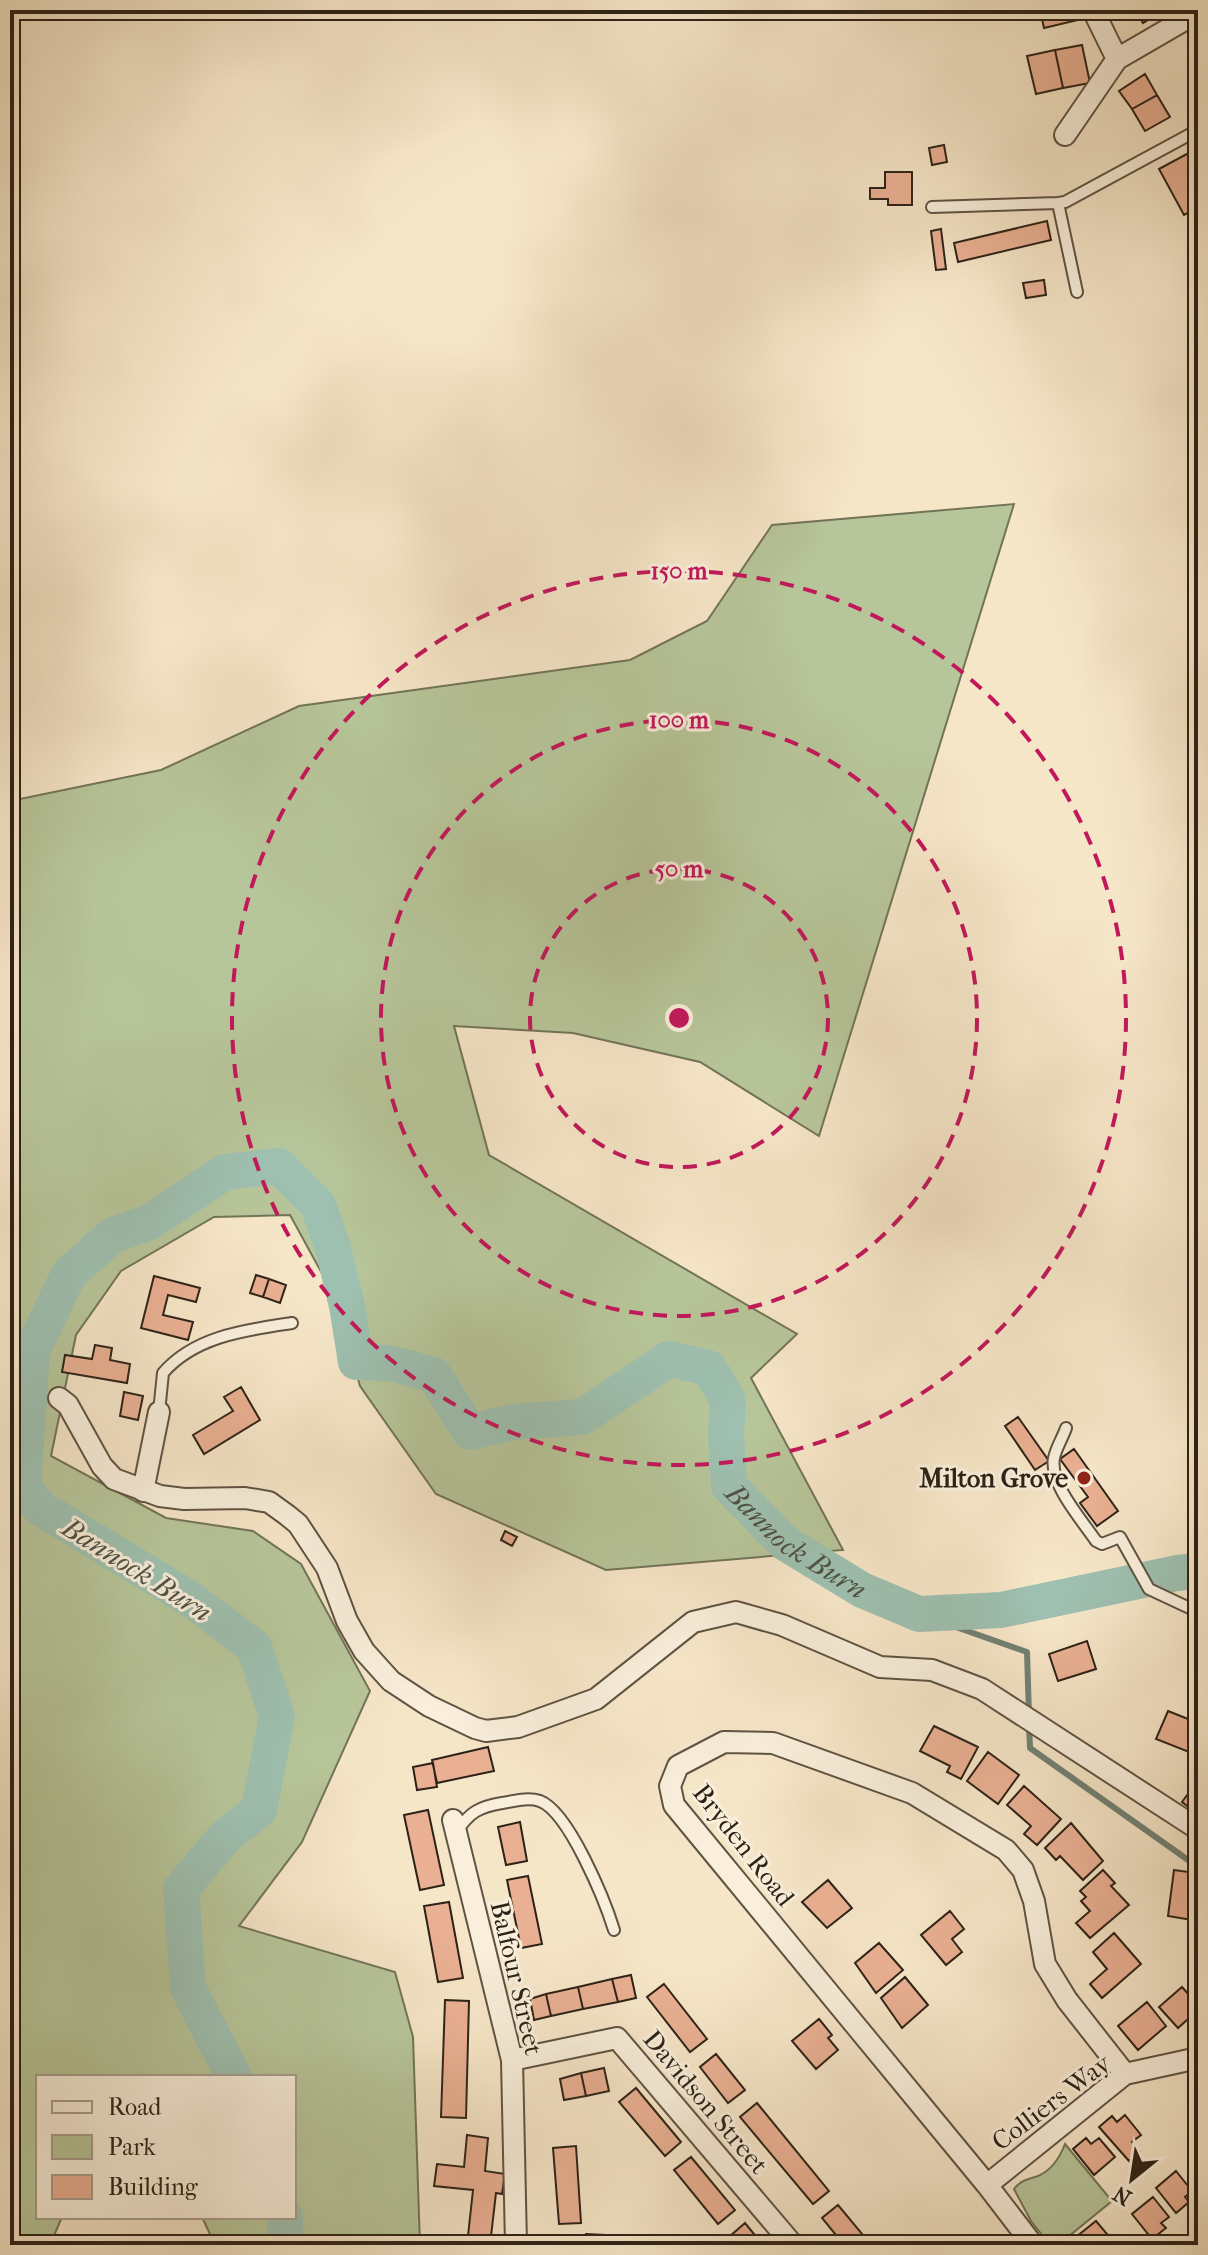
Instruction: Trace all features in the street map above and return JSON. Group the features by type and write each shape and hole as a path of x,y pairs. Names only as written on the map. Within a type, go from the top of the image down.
{"street":[{"path":"1093,10 1117,59"},
{"path":"1065,135 1117,59 1186,19 1198,20"},
{"path":"59,1398 68,1405 102,1466 114,1479 143,1491 184,1499 245,1498 269,1502 287,1515 298,1524 327,1568 347,1621 364,1651 391,1681 429,1706 475,1728 486,1731 518,1727 596,1699 693,1622 736,1612 782,1625 880,1667 932,1670 982,1689 1198,1829"},
{"path":"143,1491 159,1412"},
{"name":"Bryden Road","path":"1033,2245 674,1805 670,1786 678,1766 724,1742 773,1743 912,1793 1006,1850 1023,1870 1034,1901 1045,1964 1067,2000 1125,2074"},
{"name":"Balfour Street","path":"455,1826 512,2060 516,2245"},
{"name":"Davidson Street","path":"512,2060 617,2038 793,2245"},
{"name":"Colliers Way","path":"987,2185 1125,2074 1198,2058"}],"lane":[{"path":"932,207 1065,202 1198,130"},
{"path":"1058,203 1077,292"},
{"path":"159,1412 163,1373 187,1353 233,1331 292,1323"},
{"path":"1066,1428 1054,1458 1054,1474 1096,1541 1102,1544 1120,1537 1149,1589 1198,1612"},
{"path":"455,1826 484,1806 527,1799 543,1802 558,1817 590,1869 603,1894 614,1930"}],"green space":[{"path":"1014,504 819,1136 700,1062 573,1033 454,1026 489,1155 797,1334 751,1378 843,1550 606,1570 436,1494 360,1386 336,1299 290,1215 214,1217 121,1271 76,1335 51,1456 166,1518 253,1531 301,1564 370,1691 302,1842 239,1926 395,1972 413,2037 420,2245 215,2245 203,2219 296,2219 296,2075 36,2075 36,2219 61,2219 50,2245 10,2245 10,801 161,770 299,706 630,660 707,621 772,525"},
{"path":"1065,2144 1112,2201 1058,2245 1050,2245 1031,2221 1014,2189 1047,2170"}],"building":[{"path":"1040,10 1080,10 1082,19 1044,28"},
{"path":"1135,10 1162,10 1162,11 1143,23"},
{"path":"1082,45 1090,83 1063,88 1055,50"},
{"path":"1055,50 1063,88 1036,94 1027,56"},
{"path":"1145,74 1157,95 1132,109 1119,91"},
{"path":"1157,95 1170,117 1145,131 1132,109"},
{"path":"944,145 947,162 932,165 929,148"},
{"path":"1198,148 1198,208 1184,215 1159,169"},
{"path":"885,172 912,172 912,205 888,205 888,199 870,199 870,188 885,188"},
{"path":"1047,221 1051,240 958,262 954,243"},
{"path":"941,229 946,269 936,270 931,231"},
{"path":"1044,280 1046,295 1026,298 1023,283"},
{"path":"256,1275 269,1279 263,1297 250,1293"},
{"path":"154,1276 200,1288 196,1302 168,1295 163,1315 193,1322 188,1340 141,1328"},
{"path":"269,1279 286,1285 280,1303 263,1297"},
{"path":"95,1345 112,1348 110,1360 130,1364 127,1383 62,1372 65,1355 92,1359"},
{"path":"241,1387 260,1420 204,1454 193,1435 233,1411 224,1397"},
{"path":"124,1392 143,1396 138,1420 120,1416"},
{"path":"1018,1417 1049,1461 1035,1470 1005,1426"},
{"name":"Milton Grove","path":"1074,1449 1118,1511 1097,1526 1080,1503 1088,1497 1060,1459"},
{"path":"505,1531 517,1537 512,1546 501,1540"},
{"path":"1087,1641 1096,1669 1058,1681 1049,1654"},
{"path":"1168,1711 1198,1723 1189,1752 1156,1739"},
{"path":"934,1726 978,1747 961,1779 947,1772 950,1766 920,1751"},
{"path":"488,1747 494,1771 437,1783 432,1760"},
{"path":"988,1752 1019,1775 998,1804 967,1781"},
{"path":"433,1763 437,1787 417,1790 413,1767"},
{"path":"1196,1783 1198,1785 1198,1814 1182,1802"},
{"path":"1024,1786 1061,1819 1037,1845 1024,1834 1031,1826 1007,1805"},
{"path":"428,1810 444,1885 420,1890 404,1815"},
{"path":"520,1822 527,1861 506,1865 498,1827"},
{"path":"1071,1823 1103,1861 1083,1880 1060,1856 1056,1860 1045,1848"},
{"path":"1103,1870 1115,1883 1111,1886 1129,1905 1090,1938 1076,1923 1090,1911 1081,1901 1086,1897 1080,1891"},
{"path":"1174,1870 1196,1873 1193,1896 1198,1897 1198,1921 1168,1916"},
{"path":"528,1876 542,1944 521,1948 507,1880"},
{"path":"828,1880 852,1908 827,1928 802,1902"},
{"path":"449,1902 463,1978 438,1982 424,1906"},
{"path":"950,1911 964,1929 952,1939 962,1952 946,1965 921,1935"},
{"path":"1114,1933 1141,1964 1102,1998 1090,1984 1107,1969 1093,1952"},
{"path":"879,1943 903,1970 876,1993 855,1963"},
{"path":"631,1975 636,1998 618,2002 612,1979"},
{"path":"905,1977 928,2005 902,2028 881,1998"},
{"path":"612,1979 618,2002 583,2009 578,1987"},
{"path":"664,1984 707,2039 690,2052 647,1997"},
{"path":"578,1987 583,2009 551,2016 546,1994"},
{"path":"1182,1987 1198,2005 1198,2010 1178,2028 1159,2007"},
{"path":"546,1994 551,2016 534,2020 530,1999"},
{"path":"445,2000 469,2001 466,2118 441,2117"},
{"path":"1147,2002 1166,2026 1138,2050 1118,2026"},
{"path":"819,2019 832,2035 828,2038 838,2050 816,2069 792,2041"},
{"path":"716,2054 745,2090 728,2103 700,2067"},
{"path":"604,2068 609,2091 586,2096 581,2073"},
{"path":"581,2073 586,2096 564,2100 560,2079"},
{"path":"636,2088 681,2142 665,2156 619,2102"},
{"path":"757,2103 829,2191 813,2204 740,2117"},
{"path":"1125,2115 1141,2135 1132,2142 1140,2152 1129,2161 1099,2127 1112,2116 1117,2122"},
{"path":"467,2135 488,2138 485,2171 505,2174 502,2194 496,2193 490,2245 467,2245 473,2190 434,2186 437,2164 464,2167"},
{"path":"1086,2138 1091,2144 1099,2138 1115,2157 1094,2175 1073,2149"},
{"path":"576,2146 581,2223 559,2224 553,2148"},
{"path":"691,2157 735,2210 718,2224 674,2170"},
{"path":"1176,2171 1192,2191 1185,2197 1189,2202 1176,2213 1156,2188"},
{"path":"1153,2197 1169,2217 1161,2223 1166,2228 1152,2239 1132,2214"},
{"path":"838,2205 868,2241 863,2245 844,2245 822,2218"},
{"path":"1096,2221 1107,2234 1093,2245 1075,2245 1071,2241"},
{"path":"745,2223 763,2245 735,2245 729,2237"},
{"path":"586,2234 605,2235 605,2245 585,2245"},
{"path":"1107,2234 1116,2245 1093,2245"},
{"path":"605,2235 628,2235 628,2245 605,2245"}],"waterway":[{"name":"Bannock Burn","path":"233,2075 188,1988 181,1889 225,1837 259,1810 277,1716 254,1647 192,1600 40,1508 23,1486 32,1351 69,1274 113,1235 150,1222 225,1172 279,1166 318,1205 333,1248 356,1362 390,1363 434,1375 470,1432 513,1422 582,1417 669,1359 709,1368 728,1400 726,1435 729,1486 785,1543 862,1590 919,1614 1001,1610 1198,1571"},
{"path":"919,1614 1027,1652 1029,1715"},
{"path":"1029,1726 1030,1748 1198,1867"},
{"name":"Bannock Burn","path":"285,2219 285,2245"}],"place":[{"name":"Milton Grove","path":"1084,1478"}]}
